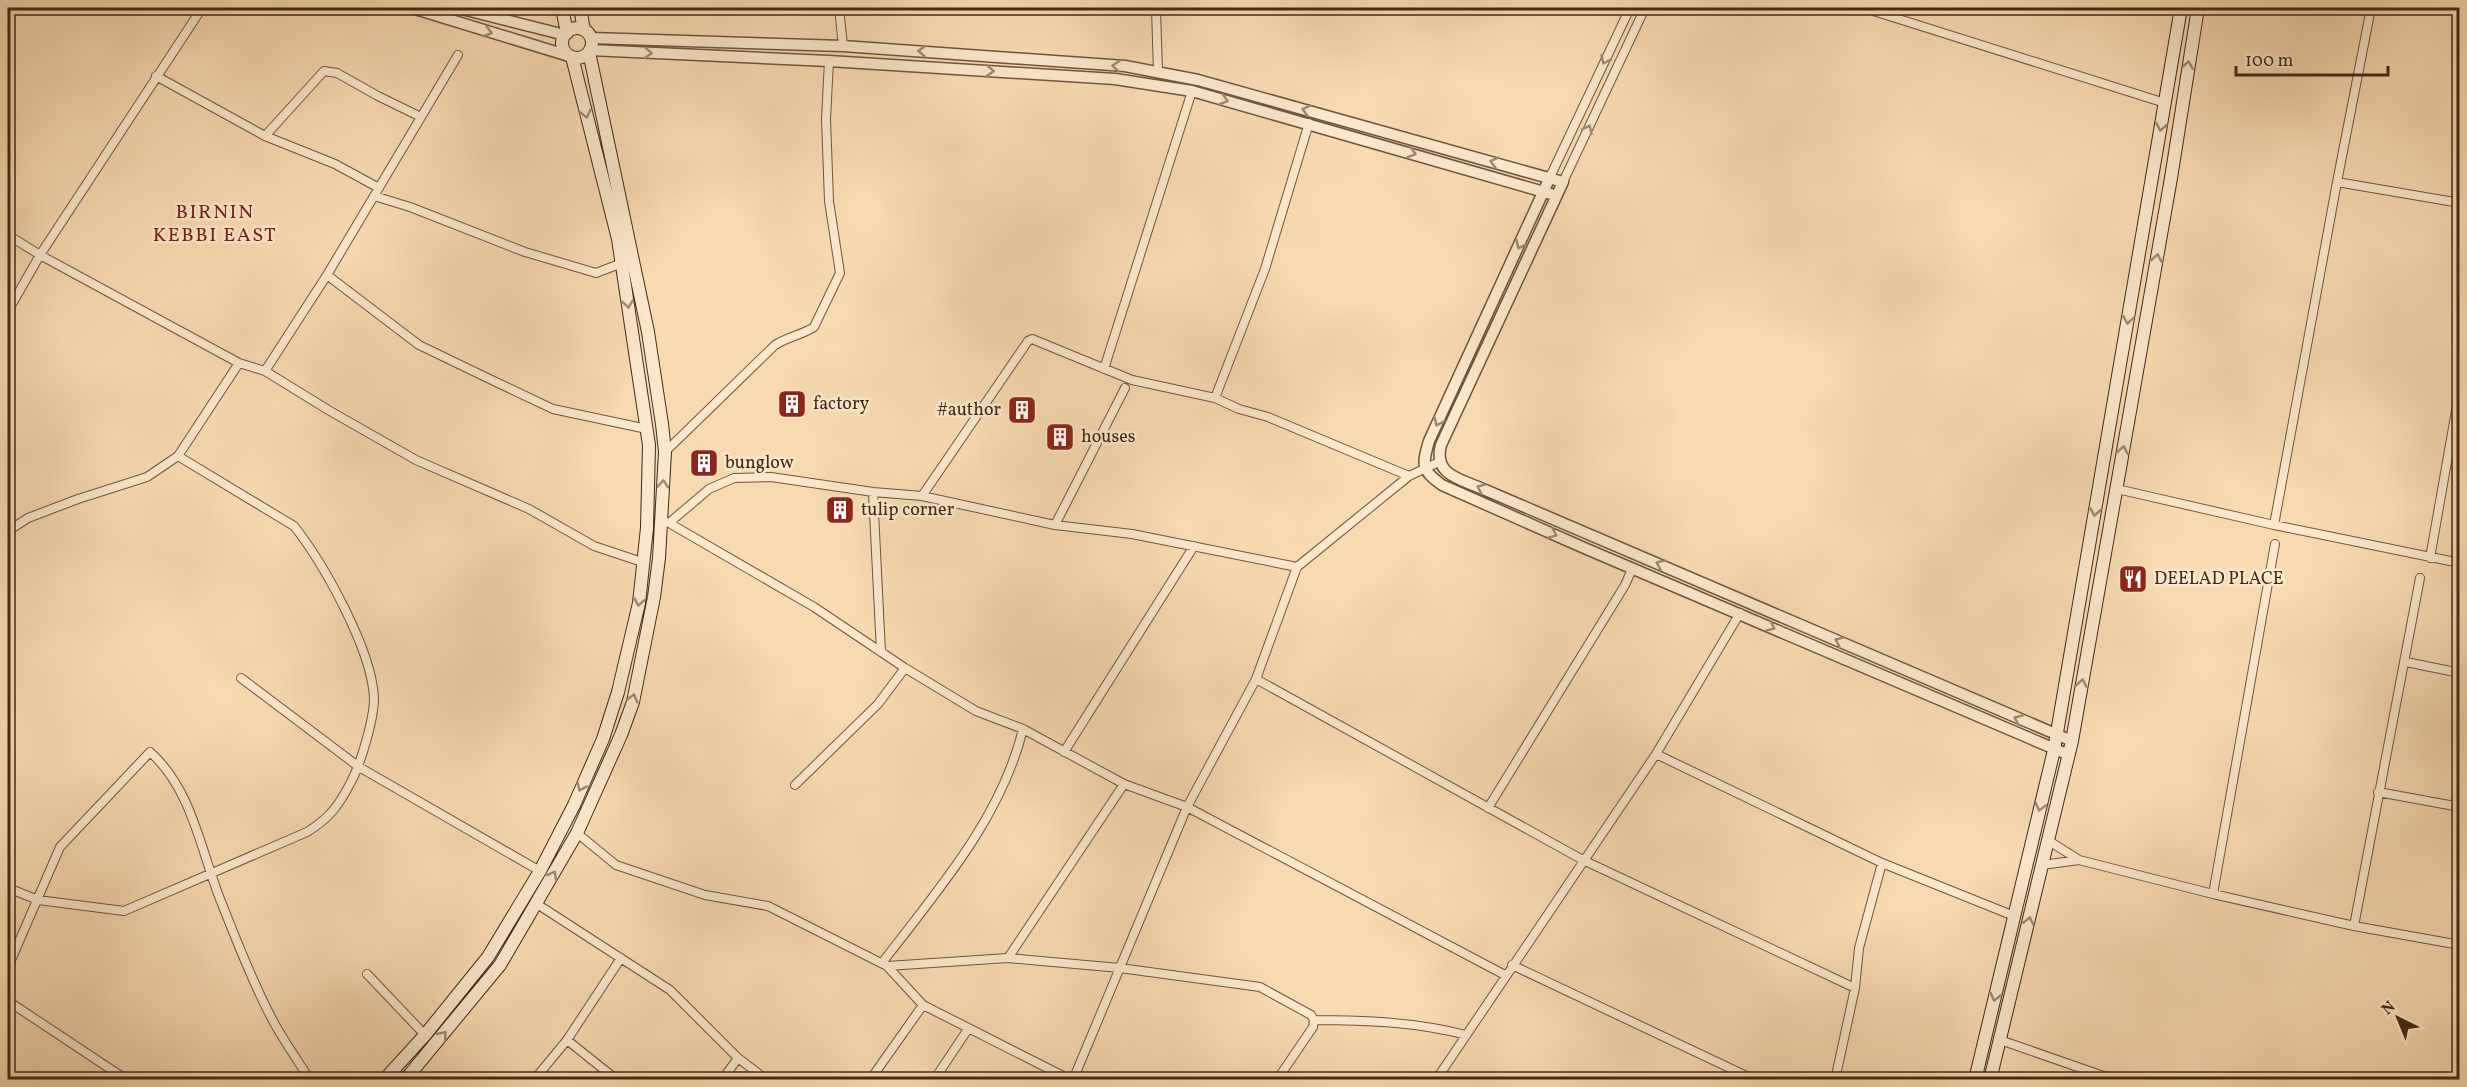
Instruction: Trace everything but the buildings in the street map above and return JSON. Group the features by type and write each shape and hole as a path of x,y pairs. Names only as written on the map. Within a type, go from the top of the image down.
{"main road":[{"path":"384,1080 425,1035 488,957 540,871 574,805 603,739 630,648 645,563 649,445 647,429 622,263 571,56 563,46 566,34 562,8"},
{"path":"405,1080 500,965 577,833 621,735 633,702 654,597 665,523 665,452 648,332 580,8"},
{"path":"1975,1080 2057,736 2181,8"},
{"path":"1990,1080 2072,741 2198,8"},
{"path":"566,34 575,28 588,42"},
{"path":"571,56 584,56 588,42"}],"street":[{"path":"8,311 40,255 202,8"},
{"path":"412,8 571,56"},
{"path":"458,8 566,34"},
{"path":"839,8 843,46"},
{"path":"1156,8 1158,73"},
{"path":"1630,8 1429,441 1423,464 1425,469 1442,485 1632,569 1708,599 2069,755"},
{"path":"1645,8 1442,445 1439,462 1449,474 1457,478 2072,741"},
{"path":"1864,8 2165,103"},
{"path":"2274,525 2371,8"},
{"path":"588,42 843,46 1125,66 1198,80 1563,182"},
{"path":"588,42 829,61 1115,78 1192,91 1309,123 1556,197"},
{"path":"265,371 327,275 458,55"},
{"path":"665,452 775,345 783,339 814,327 840,273 829,201 826,119 829,61"},
{"path":"266,136 324,71 337,73 421,117"},
{"path":"156,76 266,136 335,164 376,192 411,207 525,252 596,273 622,263"},
{"path":"1104,369 1192,91"},
{"path":"1215,398 1265,269 1309,123"},
{"path":"2337,182 2460,203"},
{"path":"8,235 40,255 239,363 265,371 416,460 529,509 594,546 645,563"},
{"path":"327,275 418,345 553,409 647,429"},
{"path":"922,496 1028,341 1037,339 1132,380 1215,398 1239,409 1268,417 1409,476"},
{"path":"8,531 28,518 147,477 178,456 239,363"},
{"path":"1055,525 1125,388"},
{"path":"2430,558 2460,388"},
{"path":"8,888 38,900 124,911 307,832 325,821 340,802 359,767 374,700 369,668 340,599 305,540 294,526 178,456"},
{"path":"577,833 616,865 705,895 768,906 884,964 924,1005 1072,1080 1187,807 1256,679 1297,567 1409,476 1439,462"},
{"path":"1297,567 1132,534 1055,525 922,496 873,492 771,477 734,478 709,489 665,523 814,607 905,668 976,711 1023,729 1124,784 1187,807 1505,975"},
{"path":"2117,489 2274,525 2460,563"},
{"path":"873,492 881,652"},
{"path":"2213,894 2275,544"},
{"path":"1064,752 1194,546"},
{"path":"1488,808 1625,585 1632,569"},
{"path":"2354,926 2378,792 2406,662 2420,578"},
{"path":"1708,599 1713,587"},
{"path":"1437,1079 1656,754 1740,613"},
{"path":"2406,662 2460,673"},
{"path":"795,785 878,704 905,668"},
{"path":"241,678 359,767 540,871"},
{"path":"1256,679 1583,860 1855,988"},
{"path":"884,964 967,852 1015,759 1023,729"},
{"path":"8,967 60,847 150,752 165,767 188,806 241,952 271,1019 310,1080"},
{"path":"1656,754 1882,863 2014,916"},
{"path":"1008,958 1124,784"},
{"path":"2378,792 2460,807"},
{"path":"2049,841 2079,860 2213,894 2354,926 2460,945"},
{"path":"2042,865 2079,860"},
{"path":"1835,1080 1855,988 1858,948 1882,863"},
{"path":"537,904 670,990 738,1058 767,1080"},
{"path":"534,1080 567,1040 621,958"},
{"path":"884,964 1008,958 1120,968 1260,987 1311,1015 1314,1020 1313,1027 1277,1080"},
{"path":"1512,965 1755,1080"},
{"path":"367,974 425,1035"},
{"path":"8,1001 127,1080"},
{"path":"870,1080 924,1005"},
{"path":"1314,1020 1374,1020 1439,1028 1466,1035"},
{"path":"934,1080 968,1029"},
{"path":"567,1040 617,1080"},
{"path":"2000,1040 2115,1080"},
{"path":"722,1080 738,1058"}],"place":[{"name":"factory","path":"792,404"},
{"name":"#author","path":"1022,410"},
{"name":"houses","path":"1060,437"},
{"name":"bunglow","path":"704,463"},
{"name":"tulip corner","path":"840,510"},
{"name":"DEELAD PLACE","path":"2133,579"}],"district":[{"name":"BIRNIN KEBBI EAST","path":"215,224"}]}
